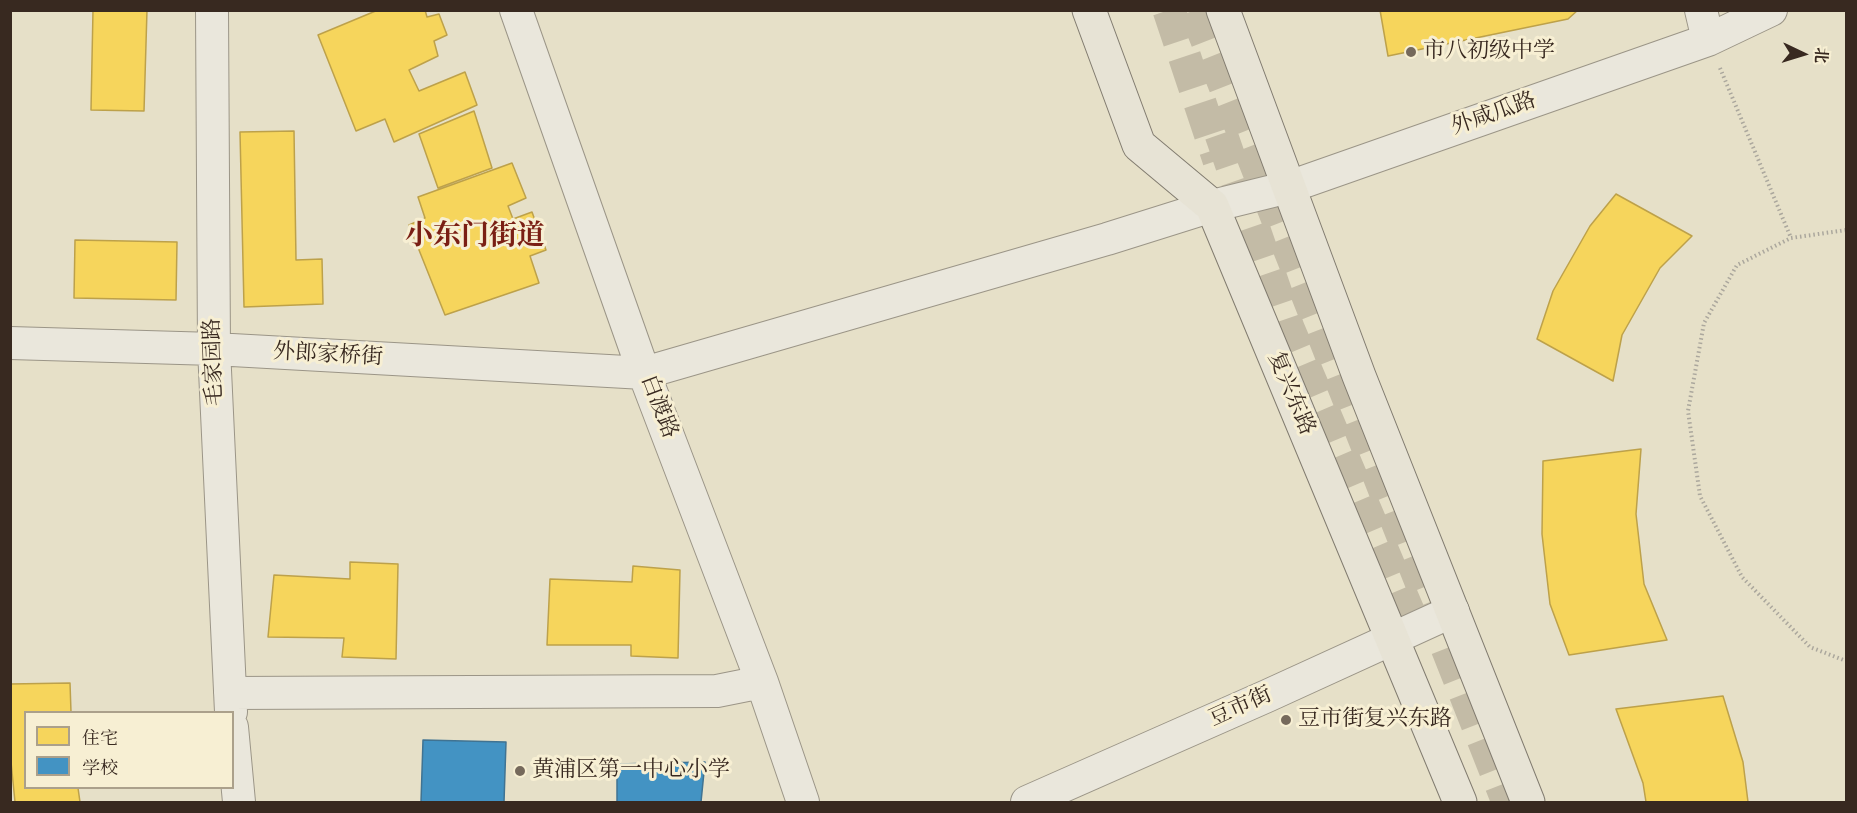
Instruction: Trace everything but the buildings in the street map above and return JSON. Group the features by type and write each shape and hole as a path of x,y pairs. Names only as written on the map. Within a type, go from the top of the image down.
{"main road":[{"name":"复兴东路","path":"1089,10 1139,145 1212,206 1460,802"},
{"path":"1222,10 1359,376 1528,802"}],"street":[{"name":"毛家园路","path":"212,10 214,349 230,703"},
{"name":"白渡路","path":"516,10 645,373 762,682 803,802"},
{"name":"外咸瓜路","path":"1212,206 1289,187 1705,25 1771,10"},
{"name":"外郎家桥街","path":"10,342 214,349 645,373 1107,239 1212,206"},
{"name":"豆市街","path":"1027,802 1453,611"},
{"path":"230,703 717,691 762,682"},
{"path":"234,748 239,802"}],"path":[{"path":"1705,25 1791,238"},
{"path":"1846,230 1791,238 1737,265 1704,323 1688,411 1700,496 1742,577 1810,647 1846,661"}],"tunnel":[{"path":"1169,10 1219,160"},
{"path":"1195,10 1508,802"},
{"path":"1221,134 1288,328 1414,625"}],"place":[{"name":"市八初级中学","path":"1411,52"},
{"name":"豆市街复兴东路","path":"1286,720"},
{"name":"黄浦区第一中心小学","path":"520,771"}],"district":[{"name":"小东门街道","path":"475,238"}]}
